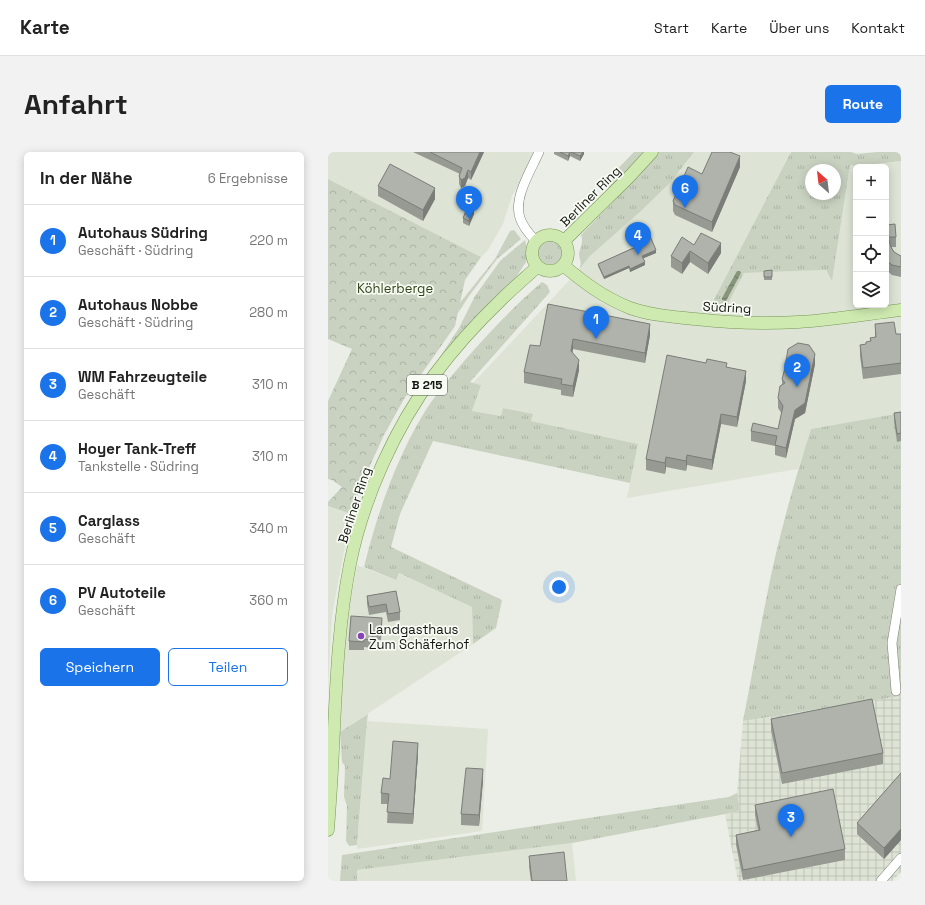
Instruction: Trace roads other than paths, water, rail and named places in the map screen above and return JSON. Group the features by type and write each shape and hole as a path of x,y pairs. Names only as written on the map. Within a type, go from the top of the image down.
{"main road":[{"name":"Berliner Ring","path":"564,242 652,152"},
{"path":"542,236 558,236 564,242 567,247 567,260 564,266 558,270 550,272 543,271 533,261 531,254 532,247 542,236"},
{"name":"Berliner Ring","path":"328,830 338,653 345,595 350,563 358,531 374,484 385,458 410,411 434,375 449,356 502,298 537,266"},
{"name":"Südring","path":"564,266 583,282 620,304 641,311 678,318 725,322 778,323 818,320 901,310"}],"street":[{"path":"536,241 526,230 519,217 518,210 522,190 539,152"},
{"path":"896,691 892,643 901,589"},
{"path":"881,881 901,858"}],"water":[{"path":"737,271 740,271 741,273 726,301 722,300 722,298"}],"place":[{"name":"PV Autoteile","path":"685,208"},
{"name":"Carglass","path":"469,219"},
{"name":"Hoyer Tank-Treff","path":"638,255"},
{"name":"Autohaus Südring","path":"596,339"},
{"name":"Autohaus Nobbe","path":"797,387"},
{"name":"Landgasthaus Zum Schäferhof","path":"361,636"},
{"name":"WM Fahrzeugteile","path":"791,837"}],"park label":[{"name":"Köhlerberge","path":"395,288"}]}
